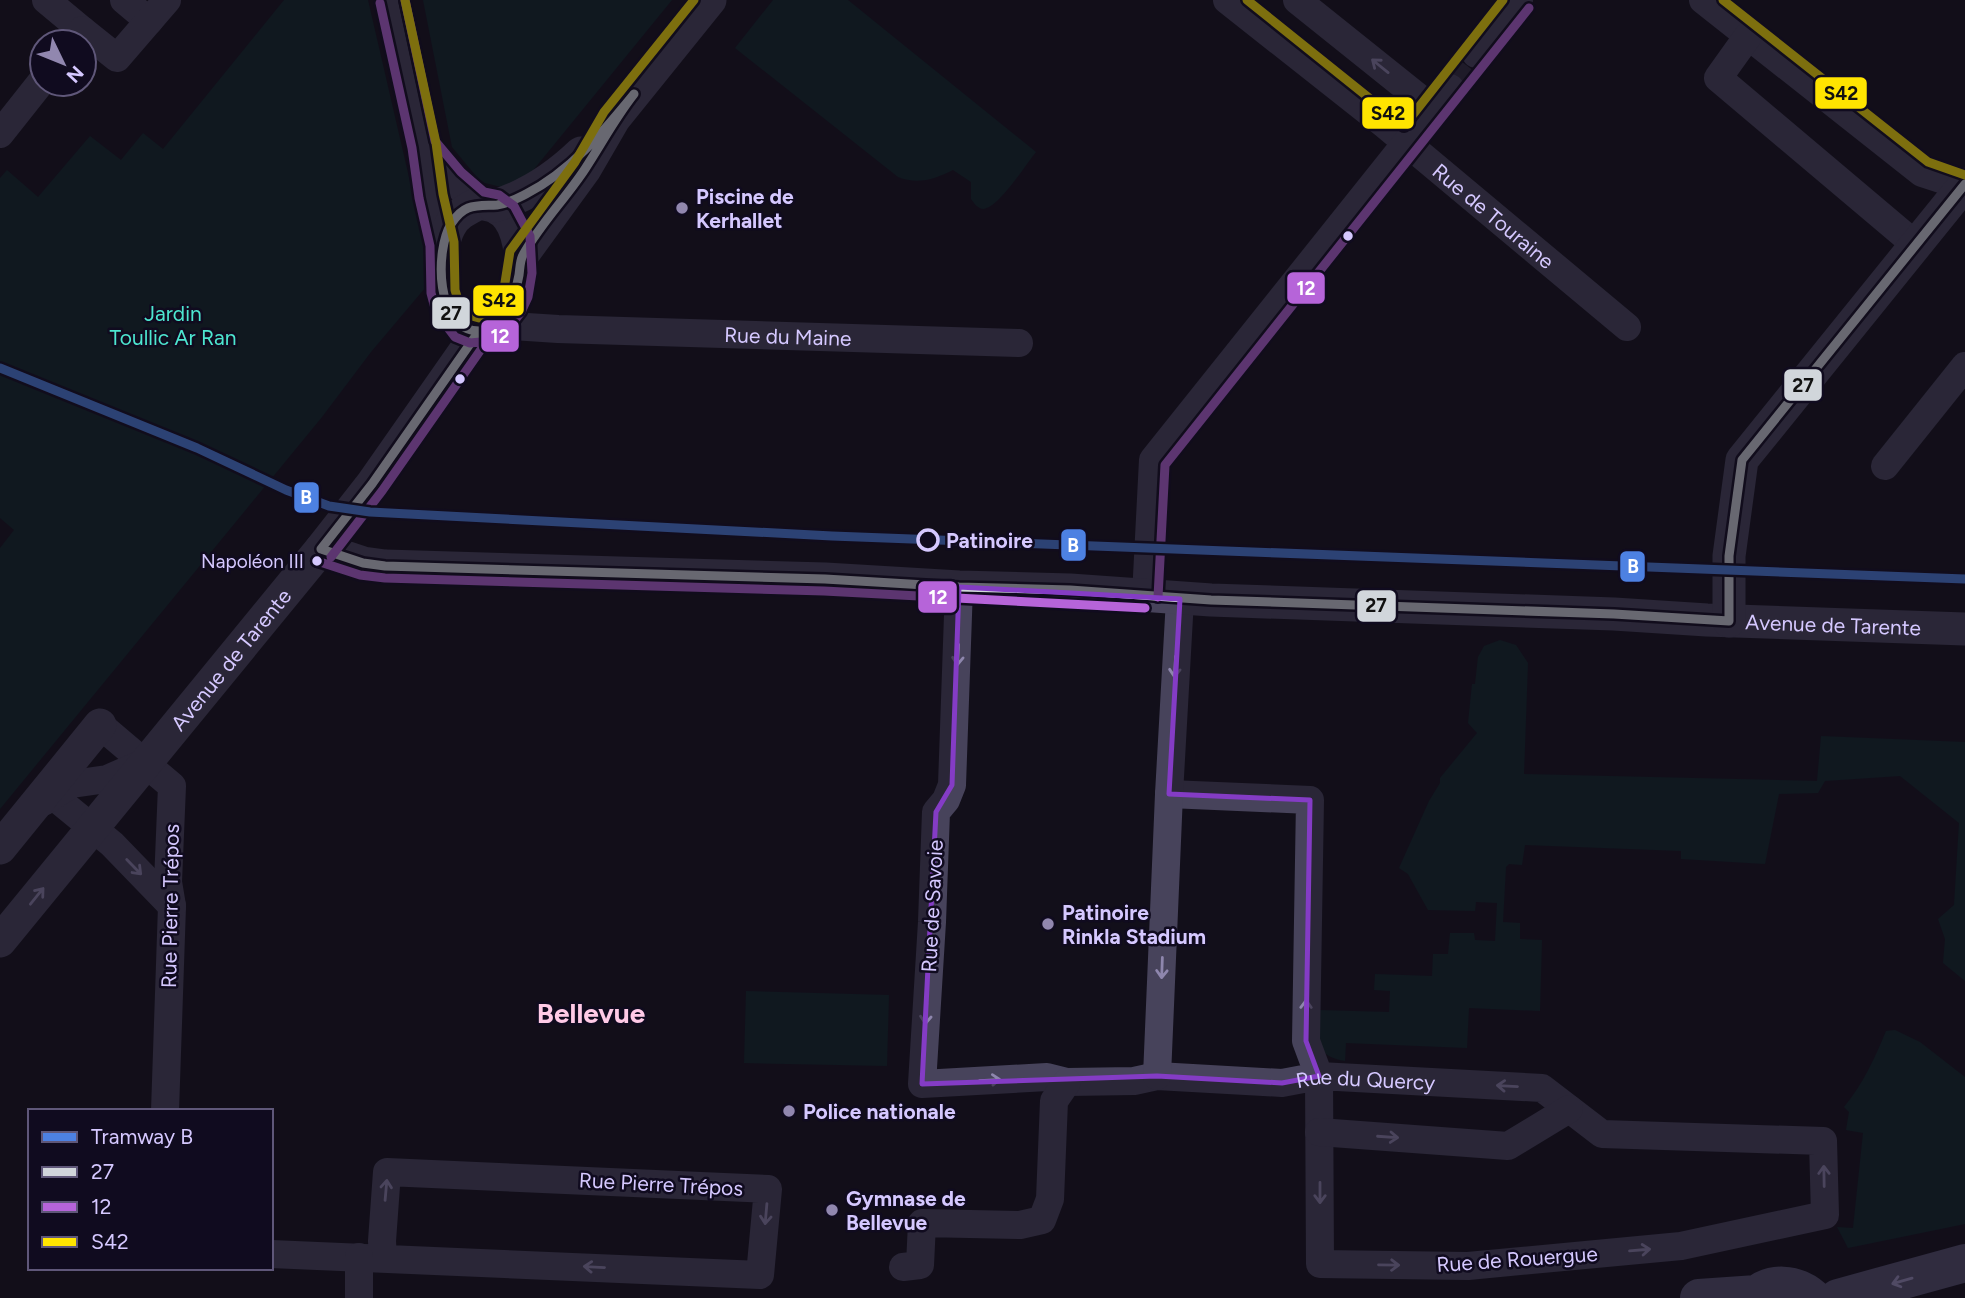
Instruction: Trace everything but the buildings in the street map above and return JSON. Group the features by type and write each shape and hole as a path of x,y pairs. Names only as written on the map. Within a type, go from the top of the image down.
{"main road":[{"path":"1838,1298 1965,1263"},
{"path":"1699,1298 1755,1296 1781,1285 1794,1286 1813,1298"}],"street":[{"path":"46,0 71,28"},
{"path":"98,47 117,58 158,10 124,0"},
{"path":"392,0 424,146 442,245 443,292 447,309 461,326 488,328"},
{"path":"442,245 450,225 464,211 527,194 552,178 614,119 710,0"},
{"name":"Rue de Touraine","path":"1227,0 1406,143 1627,327"},
{"path":"1146,596 1153,460 1441,98 1297,0"},
{"path":"1476,54 1519,0"},
{"path":"1703,0 1922,173 1964,186 1742,460 1729,569 1730,621"},
{"path":"1748,36 1717,78 1917,246"},
{"path":"0,134 29,98"},
{"path":"521,257 584,169 614,119"},
{"path":"321,549 488,328 510,306 516,293 521,257 518,239 505,214 452,181 424,146"},
{"path":"516,293 532,312 558,329"},
{"name":"Rue du Maine","path":"488,328 1019,343"},
{"path":"1885,466 1965,366"},
{"name":"Avenue de Tarente","path":"0,941 321,549 385,566 825,579 1070,590 1180,599 1965,629"},
{"name":"Rue de Savoie","path":"959,587 952,785 946,800 936,812 922,1084 1046,1077 1067,1082 1134,1081 1157,1076"},
{"path":"1157,1076 1180,599"},
{"path":"0,848 43,799 100,724 146,762 107,779 72,783 43,799"},
{"name":"Rue Pierre Trépos","path":"146,762 172,786 168,882 172,906 165,1109"},
{"path":"1169,794 1310,800 1306,1041 1319,1076"},
{"path":"43,799 94,829 172,906"},
{"name":"Rue du Quercy","path":"1157,1076 1282,1083 1319,1076 1542,1088 1602,1134 1823,1141"},
{"name":"Rue de Rouergue","path":"1319,1076 1320,1264 1468,1266 1668,1247 1825,1215 1823,1141"},
{"path":"903,1267 920,1265 922,1223 1020,1226 1042,1220 1051,1199 1054,1101 1067,1082"},
{"path":"1320,1132 1508,1146 1569,1109"},
{"name":"Rue Pierre Trépos","path":"273,1254 371,1257 760,1275 768,1189 387,1172 382,1241 371,1257 359,1298"}],"highlighted area":[{"path":"959,587 1180,599 1169,794 1310,800 1306,1041 1319,1076 1282,1083 1157,1076 922,1084 936,812 952,785"}],"green space":[{"name":"Jardin Toullic Ar Ran","path":"284,0 368,0 429,264 425,288 0,809 0,548 14,530 0,518 0,178 7,170 38,197 90,136 121,160 143,133 163,149"},
{"path":"423,0 672,0 526,179 505,188 481,182 452,147"},
{"path":"773,0 848,0 1036,152 1004,194 983,209 971,199 971,182 953,170 926,180 912,181 898,177 735,48"},
{"path":"1500,640 1516,645 1528,663 1524,774 1817,781 1821,736 1965,742 1965,981 1943,963 1945,939 1938,919 1954,905 1959,823 1900,776 1825,781 1818,793 1779,794 1765,864 1681,859 1681,851 1525,845 1522,865 1509,864 1506,867 1503,922 1520,923 1520,939 1542,940 1540,1011 1469,1008 1467,1048 1346,1043 1345,1061 1327,1054 1322,1050 1317,1037 1318,1010 1389,1012 1390,991 1374,990 1375,974 1432,976 1433,954 1448,954 1450,933 1474,933 1475,940 1495,941 1497,903 1476,902 1475,911 1428,910 1408,874 1399,868 1440,778 1477,733 1468,723 1478,657 1484,646"},
{"path":"746,991 889,995 887,1066 744,1063"},
{"path":"1895,1030 1920,1042 1965,1077 1965,1224 1848,1248 1837,1227 1853,1228 1863,1133 1846,1130 1849,1112 1844,1107 1868,1070 1886,1031"}],"tunnel":[{"path":"1450,88 1476,54"}],"tram line":[{"name":"B","path":"0,368 197,448 286,490 329,506 370,512 832,536 1965,579"}],"transit line":[{"name":"12","path":"380,3 412,148 419,198 430,246 431,293 436,312 455,337 470,343 491,341 505,333 521,312 528,297 532,273 530,236 514,206 499,195 484,192 461,172 435,141 405,0"},
{"name":"S42","path":"405,0 454,242 455,290 459,303 468,315 479,318 488,315 499,300 504,289 510,251 575,162 604,112 694,0"},
{"name":"S42","path":"1247,0 1404,126 1503,0"},
{"name":"S42","path":"1723,0 1928,162 1965,175"},
{"name":"12","path":"1158,597 1165,465 1529,8"},
{"name":"27","path":"634,94 585,169 523,255 515,292 502,319 486,330 465,327 454,318 447,304 441,269 446,236 456,217 471,207 508,202 542,185 585,150 634,94"},
{"name":"27","path":"1729,621 1729,556 1742,460 1965,184"},
{"name":"27","path":"321,549 372,484 479,331"},
{"name":"12","path":"331,557 382,491 489,338"},
{"name":"27","path":"321,549 363,563 385,566 825,579 1070,590 1211,600 1614,614 1729,621"},
{"name":"12","path":"317,561 360,575 385,578 824,591 1145,608"}],"place":[{"name":"Piscine de Kerhallet","path":"682,208"},
{"name":"Patinoire","path":"928,540"},
{"name":"Napoléon III","path":"317,561"},
{"name":"Patinoire Rinkla Stadium","path":"1048,924"},
{"name":"Police nationale","path":"789,1111"},
{"name":"Gymnase de Bellevue","path":"832,1210"}],"district":[{"name":"Bellevue","path":"591,1013"}]}
